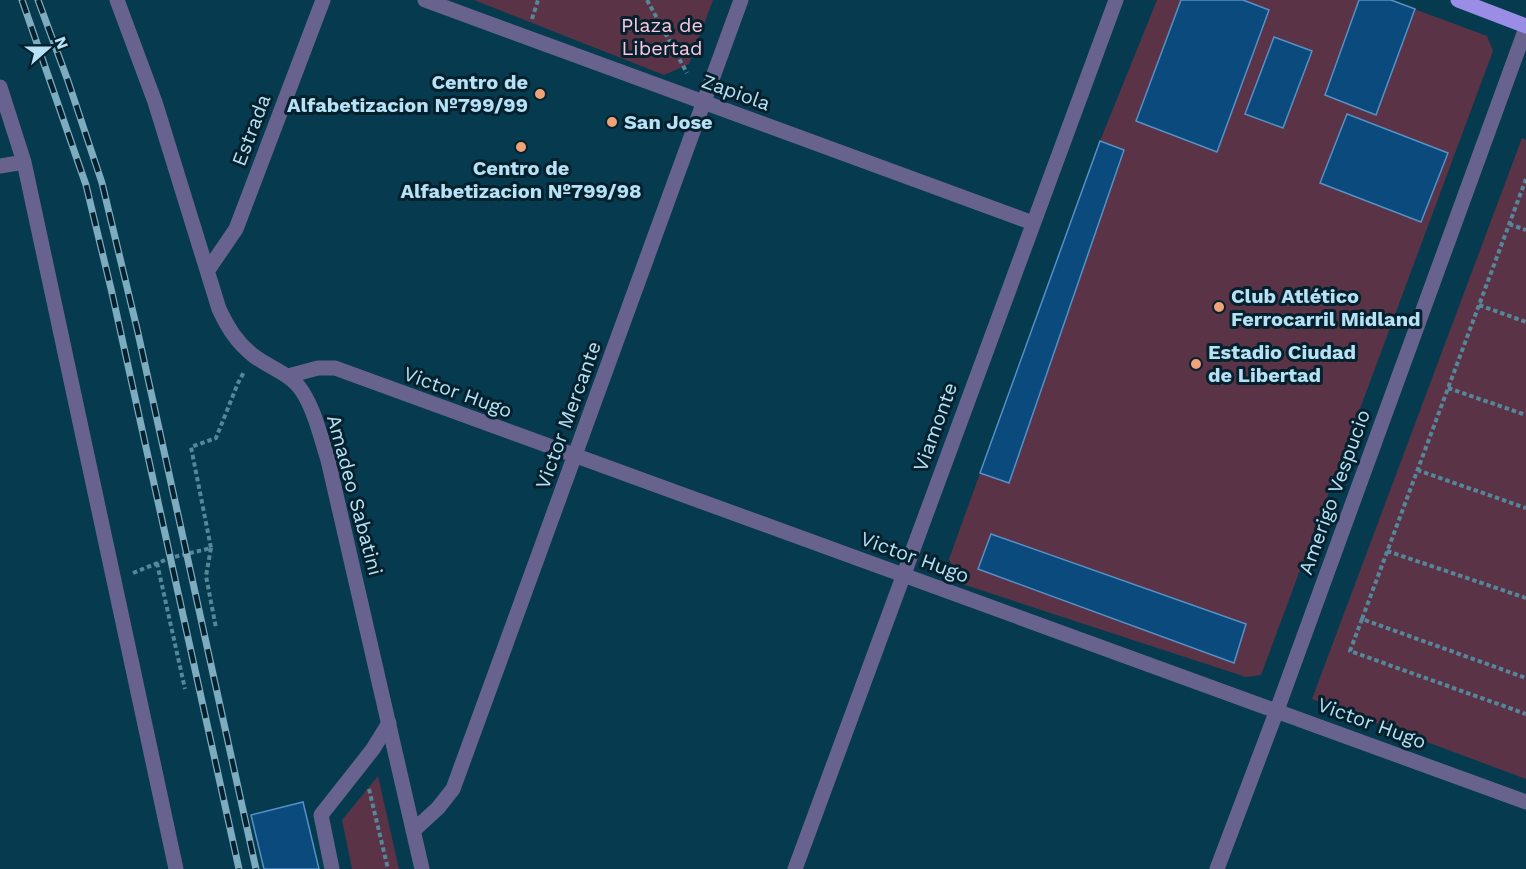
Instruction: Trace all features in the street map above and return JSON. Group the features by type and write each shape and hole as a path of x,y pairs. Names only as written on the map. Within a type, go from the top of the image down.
{"main road":[{"path":"1458,0 1526,27"}],"street":[{"name":"Amadeo Sabatini","path":"117,0 155,102 219,309 227,327 235,340 254,356 288,376 302,391 314,418 328,460 422,869"},
{"name":"Estrada","path":"208,270 236,229 323,0"},
{"name":"Zapiola","path":"425,0 1033,224"},
{"name":"Victor Mercante","path":"413,831 438,808 453,789 741,0"},
{"name":"Viamonte","path":"795,869 1116,0"},
{"name":"Amerigo Vespucio","path":"1216,869 1277,710 1526,27"},
{"path":"0,87 24,162 176,869"},
{"path":"0,166 24,162"},
{"name":"Victor Hugo","path":"288,376 318,368 335,368 575,458 1277,710 1526,802"},
{"path":"332,869 321,816 363,762 388,723"}],"path":[{"path":"647,0 703,103"},
{"path":"1526,179 1350,651 1526,714"},
{"path":"1509,224 1526,230"},
{"path":"1479,305 1526,322"},
{"path":"216,628 206,576 211,548 191,447 216,438 238,382 254,356"},
{"path":"1448,388 1526,416"},
{"path":"1417,470 1526,508"},
{"path":"113,579 157,563 211,548"},
{"path":"1387,551 1526,598"},
{"path":"157,563 184,689"},
{"path":"1362,619 1526,678"},
{"path":"363,762 388,869"}],"green space":[{"name":"Plaza de Libertad","path":"474,0 713,0 689,64 664,75"},
{"name":"Club Atlético Ferrocarril Midland","path":"1157,0 1390,0 1487,36 1493,51 1261,675 1246,677 959,583 949,559 1100,141"},
{"path":"1522,138 1526,140 1526,779 1312,699"},
{"path":"378,776 399,869 352,869 342,820"}],"building":[{"path":"1181,0 1243,0 1269,10 1217,152 1136,121"},
{"path":"1359,0 1391,0 1415,9 1376,115 1325,95"},
{"path":"1274,37 1312,51 1283,128 1245,114"},
{"path":"1347,114 1448,153 1421,222 1320,183"},
{"path":"1100,141 1124,150 1009,483 980,473"},
{"path":"991,534 1246,624 1234,663 978,569"},
{"path":"303,802 319,869 264,869 251,815"}],"railway":[{"path":"22,0 86,185 239,869"},
{"path":"38,0 102,183 138,333 256,869"}],"place":[{"name":"Centro de Alfabetizacion Nº799/99","path":"540,94"},
{"name":"San Jose","path":"612,122"},
{"name":"Centro de Alfabetizacion Nº799/98","path":"521,147"},
{"name":"Club Atlético Ferrocarril Midland","path":"1219,307"},
{"name":"Estadio Ciudad de Libertad","path":"1196,364"}]}
